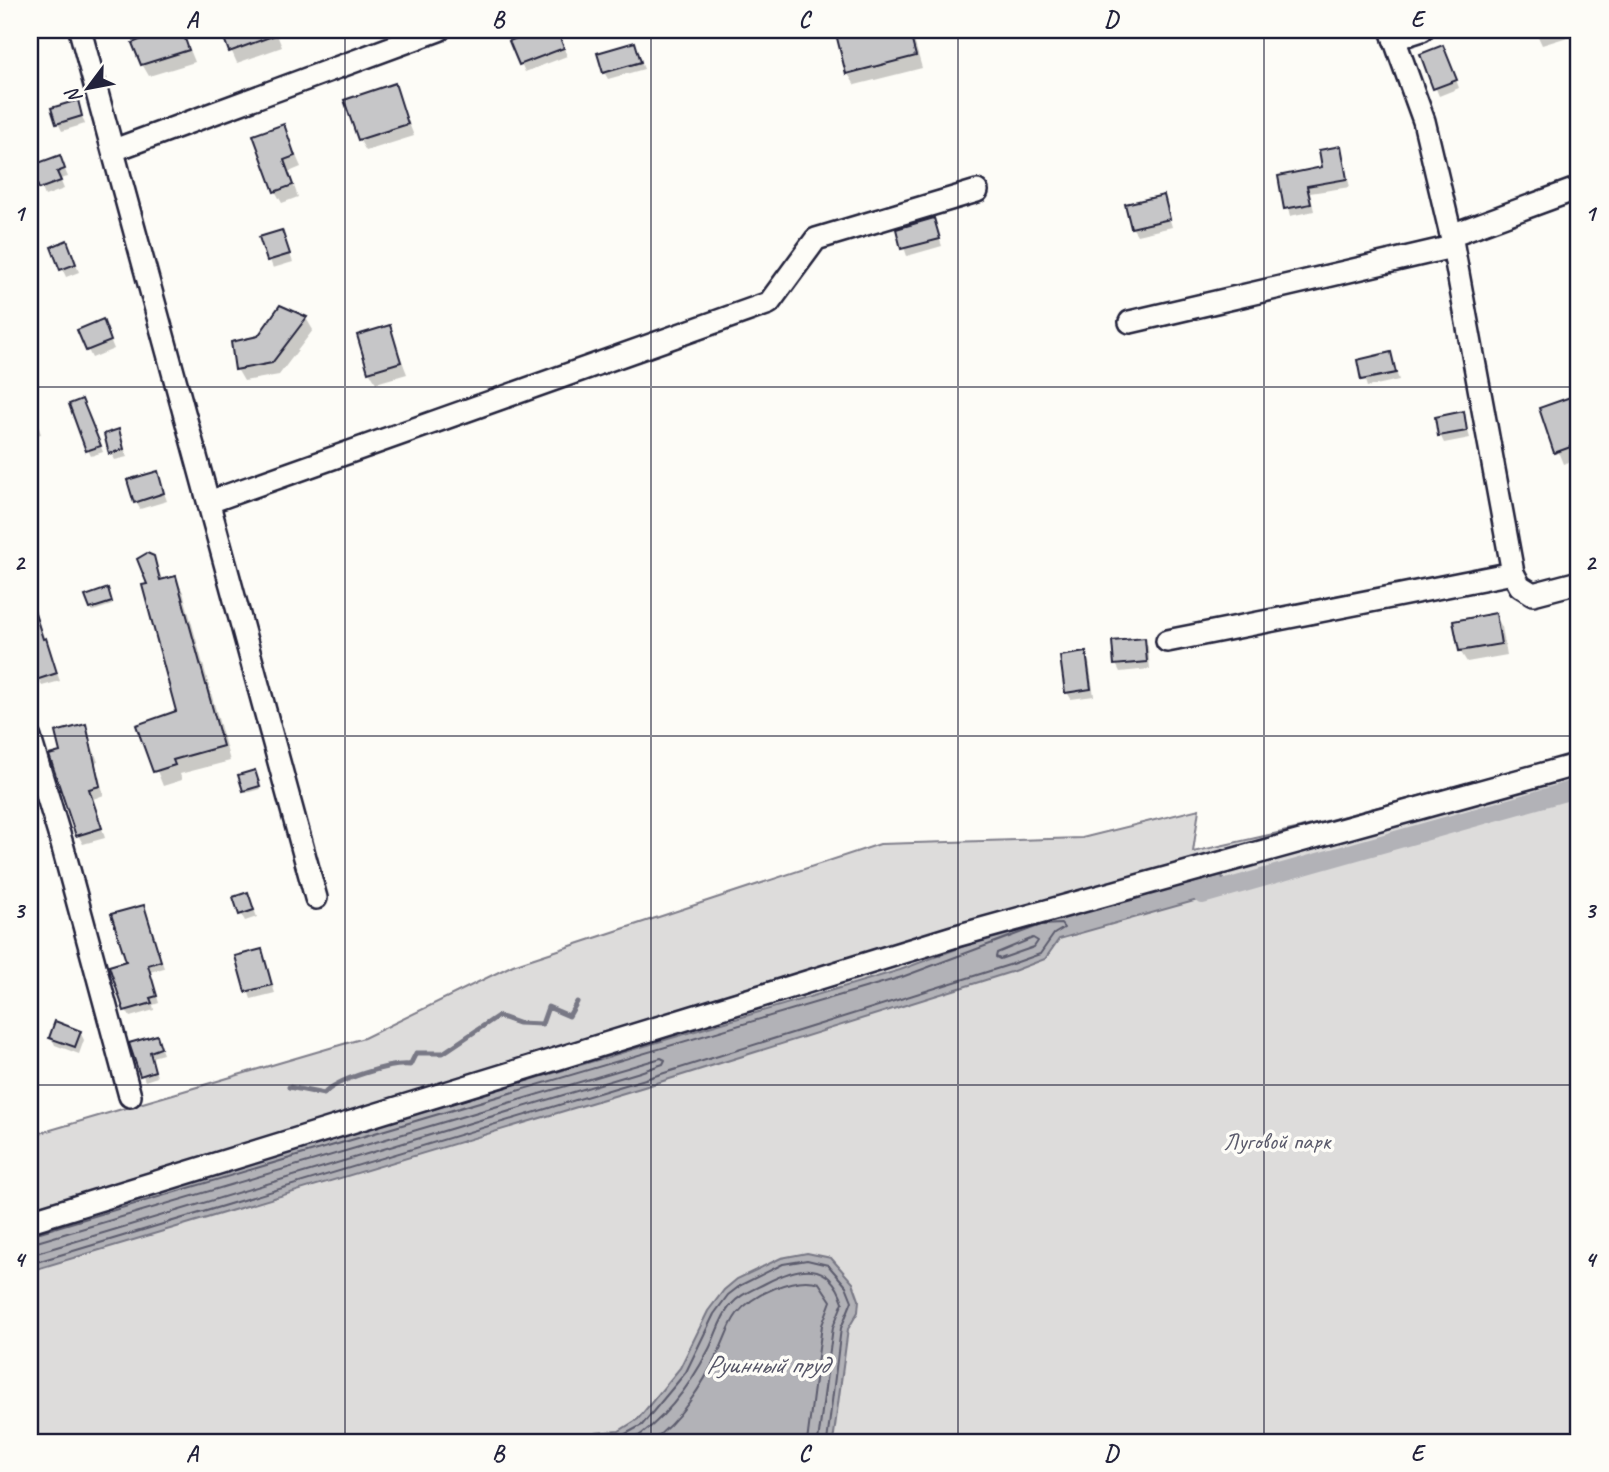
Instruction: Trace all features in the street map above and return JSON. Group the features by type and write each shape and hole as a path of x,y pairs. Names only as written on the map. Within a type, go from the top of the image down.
{"street":[{"path":"80,30 316,898"},
{"path":"114,150 439,30"},
{"path":"1422,30 1393,35 1424,121 1452,241 1513,573 1520,586 1533,594 1579,582"},
{"path":"1130,322 1452,241 1579,188"},
{"path":"209,502 769,303 816,239 977,191"},
{"path":"1167,641 1513,573"},
{"path":"30,738 62,844 130,1096"},
{"path":"30,1221 969,932 1579,764"}],"green space":[{"name":"Луговой парк","path":"1579,753 1579,1442 30,1442 30,1136 364,1038 513,965 880,844 1082,838 1199,809 1193,852 1300,828"}],"water":[{"path":"1222,875 1226,892 1059,939 1045,959 1011,972 644,1087 30,1271 30,1229 900,970 1040,918 1087,910"},
{"name":"Руинный пруд","path":"807,1253 831,1258 853,1283 859,1300 858,1312 848,1329 833,1442 526,1442 543,1437 619,1431 638,1419 680,1368 708,1311 724,1290 737,1279 781,1258"}],"building":[{"path":"150,30 182,30 189,50 141,65 132,43 152,35"},
{"path":"221,30 286,30 286,31 229,52"},
{"path":"538,30 557,30 564,48 519,65 509,41"},
{"path":"835,30 909,30 916,56 846,74"},
{"path":"635,42 641,62 603,73 597,53"},
{"path":"1443,45 1457,80 1433,89 1420,54"},
{"path":"395,83 408,124 358,140 344,100"},
{"path":"78,100 82,116 56,124 51,108"},
{"path":"284,124 295,156 284,160 293,185 274,192 253,135"},
{"path":"1341,146 1347,179 1307,186 1311,204 1284,209 1278,176 1322,167 1319,150"},
{"path":"60,155 65,169 57,172 61,181 39,189 30,166"},
{"path":"1164,195 1170,219 1131,228 1125,204"},
{"path":"934,218 940,239 901,249 896,229"},
{"path":"282,230 290,254 267,261 259,237"},
{"path":"67,240 76,264 60,270 51,247"},
{"path":"280,305 307,317 272,363 235,370 231,342 258,336"},
{"path":"103,319 111,341 86,351 77,330"},
{"path":"390,325 401,362 368,372 357,335"},
{"path":"1391,352 1396,373 1361,380 1357,360"},
{"path":"1579,394 1579,444 1554,453 1539,408"},
{"path":"82,399 101,446 86,451 69,404"},
{"path":"1464,411 1467,431 1438,436 1435,417"},
{"path":"119,429 124,449 109,454 104,434"},
{"path":"158,471 164,493 134,503 127,480"},
{"path":"147,553 154,556 160,580 176,576 223,746 173,760 175,765 153,772 136,725 176,711 142,585 147,584 137,559"},
{"path":"108,588 112,602 90,609 85,596"},
{"path":"30,607 33,607 43,639 46,638 57,673 36,680 30,660"},
{"path":"1496,613 1501,644 1459,651 1453,621"},
{"path":"1145,638 1147,662 1114,665 1112,641"},
{"path":"1086,652 1091,689 1065,693 1060,656"},
{"path":"86,724 100,786 89,789 102,828 76,836 49,755 60,752 55,732"},
{"path":"255,770 260,786 243,791 238,775"},
{"path":"248,892 254,910 239,915 233,897"},
{"path":"144,905 161,961 148,965 157,996 150,998 152,1003 124,1011 109,966 126,961 111,914"},
{"path":"262,949 272,985 245,992 235,956"},
{"path":"55,1021 81,1031 75,1047 49,1038"},
{"path":"157,1035 161,1048 150,1052 155,1071 140,1076 129,1043"}],"waterway":[{"path":"1202,895 1579,788"},
{"path":"289,1087 324,1094 330,1088 364,1073 410,1065 416,1053 443,1053 498,1016 518,1023 542,1024 548,1007 569,1016 577,1002"}]}
